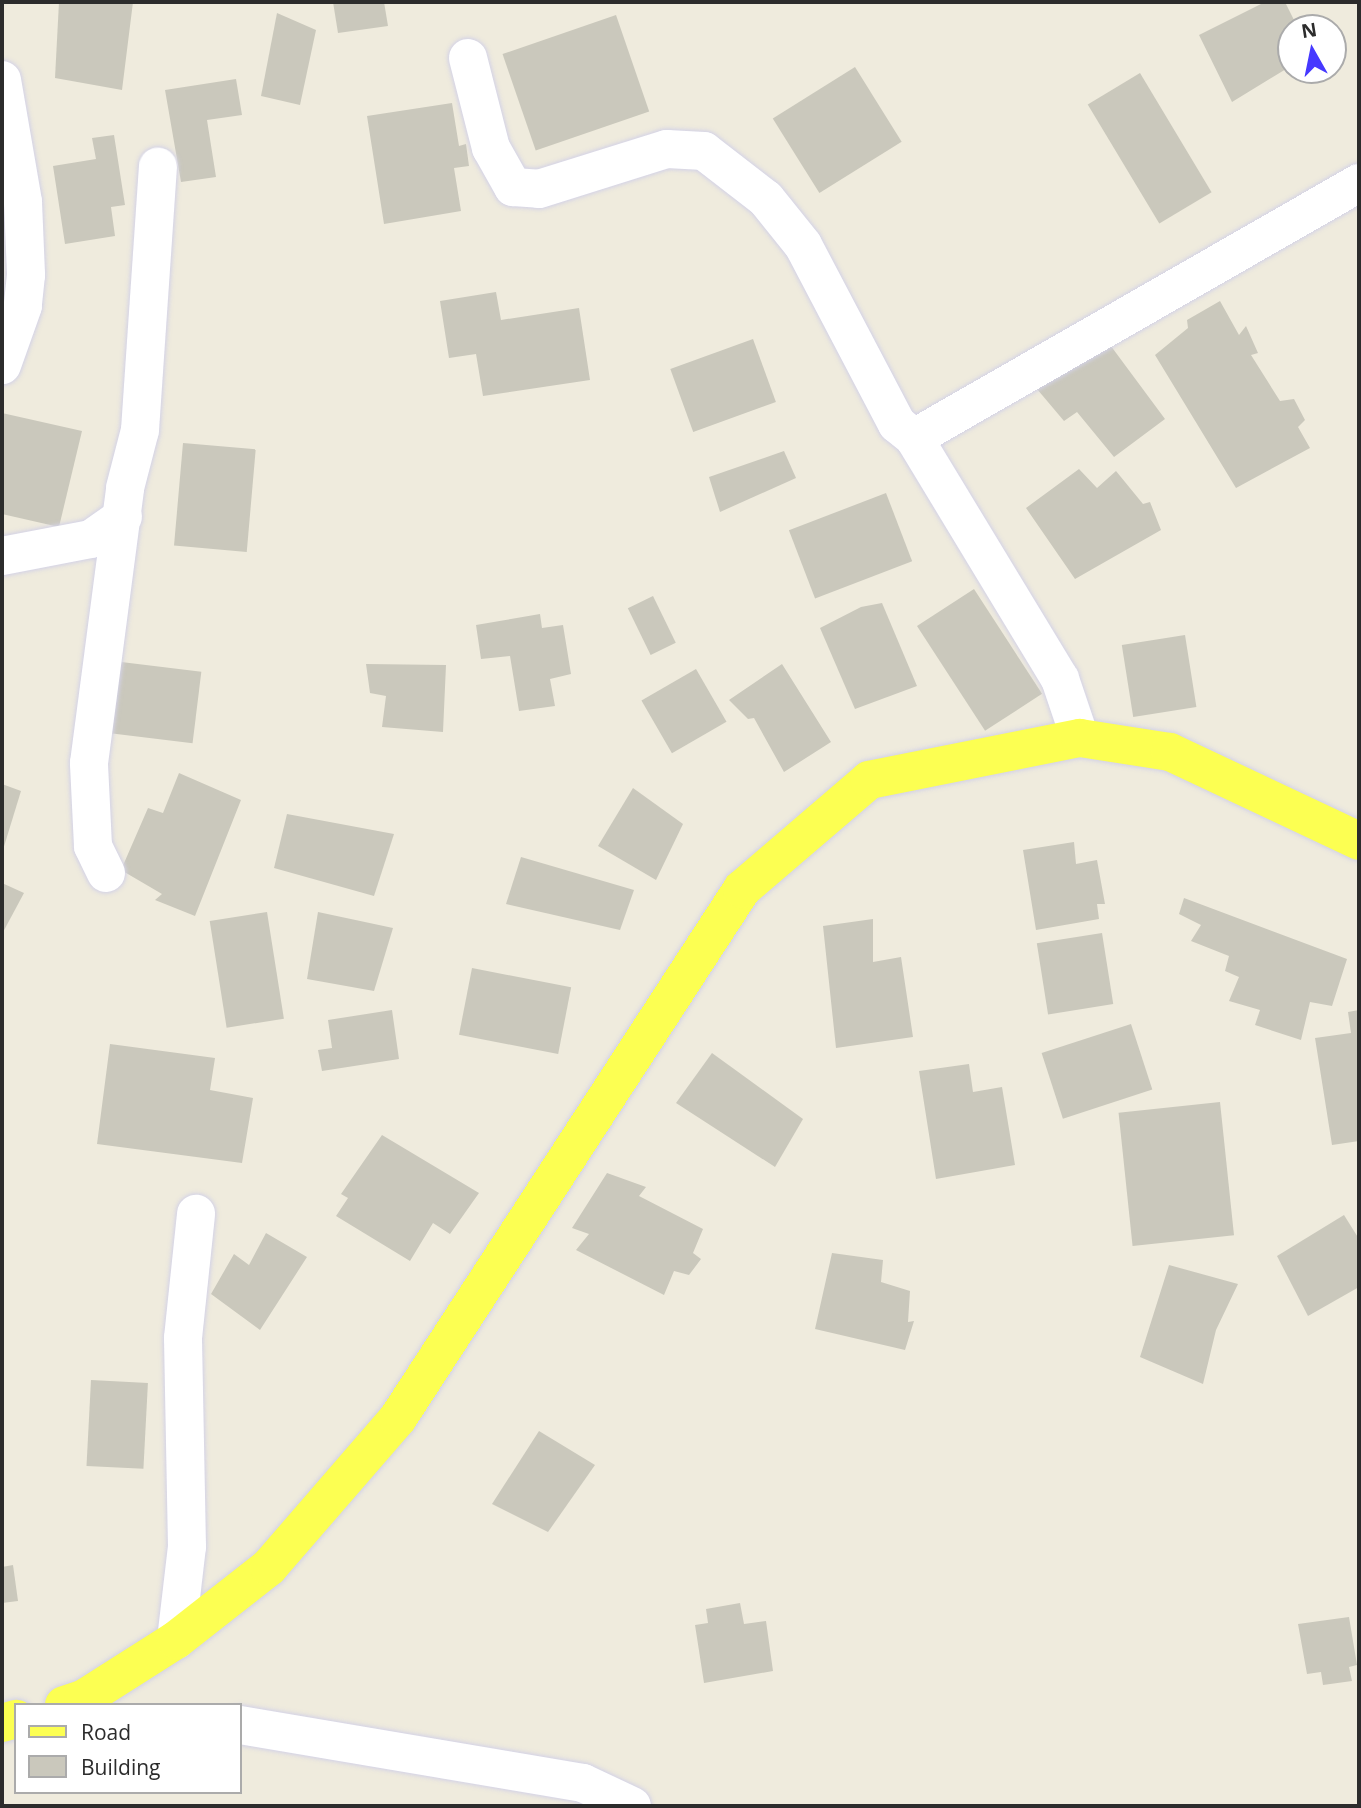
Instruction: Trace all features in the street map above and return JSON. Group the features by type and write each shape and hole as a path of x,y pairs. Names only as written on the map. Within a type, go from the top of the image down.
{"main road":[{"path":"88,1703 176,1640 269,1567 398,1418 742,889 869,780 1080,738 1170,752 1359,841"}],"street":[{"path":"468,58 491,148 513,187 539,188 667,149 704,151 746,181 803,245 897,424 914,438 1060,680 1080,738"},
{"path":"2,80 23,202 26,275 23,306 2,365"},
{"path":"106,873 93,846 89,763 123,517 144,400 158,167"},
{"path":"914,438 1359,183"},
{"path":"2,555 90,539 123,517"},
{"path":"176,1640 187,1547 183,1338 196,1214"},
{"path":"242,1725 583,1783 632,1806"}],"building":[{"path":"59,2 133,2 122,90 55,78"},
{"path":"333,2 384,2 388,26 338,33"},
{"path":"1265,2 1285,2 1291,14 1277,14 1277,75 1232,102 1199,35"},
{"path":"277,13 316,30 300,105 261,96"},
{"path":"616,15 649,111 536,151 503,54"},
{"path":"855,67 902,142 819,193 773,118"},
{"path":"1140,73 1212,192 1159,224 1088,104"},
{"path":"236,79 242,115 207,120 216,177 181,182 165,90"},
{"path":"452,103 459,146 466,144 469,166 454,168 461,211 384,224 367,116"},
{"path":"114,135 125,205 111,207 115,236 65,244 53,166 96,159 92,138"},
{"path":"496,292 501,320 579,308 590,380 483,396 476,354 449,358 440,301"},
{"path":"1220,301 1239,335 1246,326 1258,353 1251,355 1280,401 1294,399 1305,420 1298,427 1310,448 1236,488 1155,355 1188,328 1187,320"},
{"path":"1102,334 1165,419 1114,457 1077,412 1064,421 1037,389"},
{"path":"753,339 776,402 693,432 670,369"},
{"path":"2,413 82,431 59,527 2,514"},
{"path":"183,443 256,449 247,552 174,546"},
{"path":"784,451 796,478 720,512 709,477"},
{"path":"1079,469 1097,488 1116,471 1143,504 1150,502 1161,530 1075,579 1026,508"},
{"path":"886,493 912,561 815,598 789,530"},
{"path":"974,589 1042,694 985,731 917,626"},
{"path":"653,596 676,643 651,655 628,608"},
{"path":"882,603 917,686 855,709 820,628 861,607"},
{"path":"540,614 542,628 563,625 571,674 550,679 555,706 519,711 510,656 481,659 476,625"},
{"path":"1185,635 1196,707 1133,717 1122,645"},
{"path":"113,661 201,672 193,743 104,732"},
{"path":"366,664 446,665 443,732 382,727 386,696 370,693"},
{"path":"782,664 831,742 784,772 754,718 748,719 729,700"},
{"path":"696,669 726,722 672,753 641,700"},
{"path":"179,773 241,800 195,916 155,900 162,894 121,870 148,808 163,813"},
{"path":"2,784 21,791 2,853"},
{"path":"633,788 683,824 656,880 598,846"},
{"path":"287,814 394,834 374,896 274,868"},
{"path":"1074,842 1076,864 1097,860 1105,904 1097,904 1099,919 1036,930 1023,850"},
{"path":"521,857 634,890 620,930 506,904"},
{"path":"2,883 24,893 2,934"},
{"path":"1184,898 1347,959 1332,1006 1310,1002 1301,1040 1255,1025 1260,1010 1229,1001 1239,977 1225,971 1229,956 1191,941 1201,925 1179,914"},
{"path":"267,912 284,1019 227,1028 210,921"},
{"path":"318,912 393,928 374,991 307,979"},
{"path":"873,919 873,962 901,957 913,1037 836,1048 823,926"},
{"path":"1102,933 1113,1004 1048,1014 1037,943"},
{"path":"472,968 571,987 558,1054 459,1035"},
{"path":"392,1010 399,1059 322,1071 318,1050 332,1048 328,1020"},
{"path":"1359,1010 1359,1141 1332,1145 1315,1038 1351,1033 1348,1012"},
{"path":"1131,1024 1152,1090 1063,1119 1042,1053"},
{"path":"110,1044 215,1058 210,1090 253,1098 242,1163 97,1144"},
{"path":"712,1053 803,1119 775,1167 676,1103"},
{"path":"969,1064 973,1092 1002,1087 1015,1165 936,1179 919,1071"},
{"path":"1220,1102 1234,1235 1133,1246 1119,1113"},
{"path":"382,1135 479,1193 450,1234 433,1223 410,1261 336,1216 348,1198 341,1194"},
{"path":"607,1173 646,1187 639,1196 703,1229 693,1253 701,1259 689,1275 674,1271 664,1295 576,1250 589,1234 572,1228"},
{"path":"1344,1215 1359,1239 1359,1287 1308,1316 1277,1256"},
{"path":"266,1233 307,1257 260,1330 211,1294 234,1254 249,1265"},
{"path":"832,1253 883,1260 881,1282 910,1291 908,1322 914,1321 905,1350 815,1329"},
{"path":"1169,1265 1238,1284 1216,1330 1203,1384 1140,1357"},
{"path":"91,1380 148,1383 143,1469 86,1466"},
{"path":"539,1431 595,1465 548,1532 492,1504"},
{"path":"13,1565 18,1601 2,1603 2,1567"},
{"path":"740,1603 744,1624 766,1621 773,1671 704,1683 695,1625 708,1623 706,1609"},
{"path":"1349,1617 1357,1665 1349,1667 1352,1681 1323,1685 1321,1672 1307,1674 1298,1624"}]}
